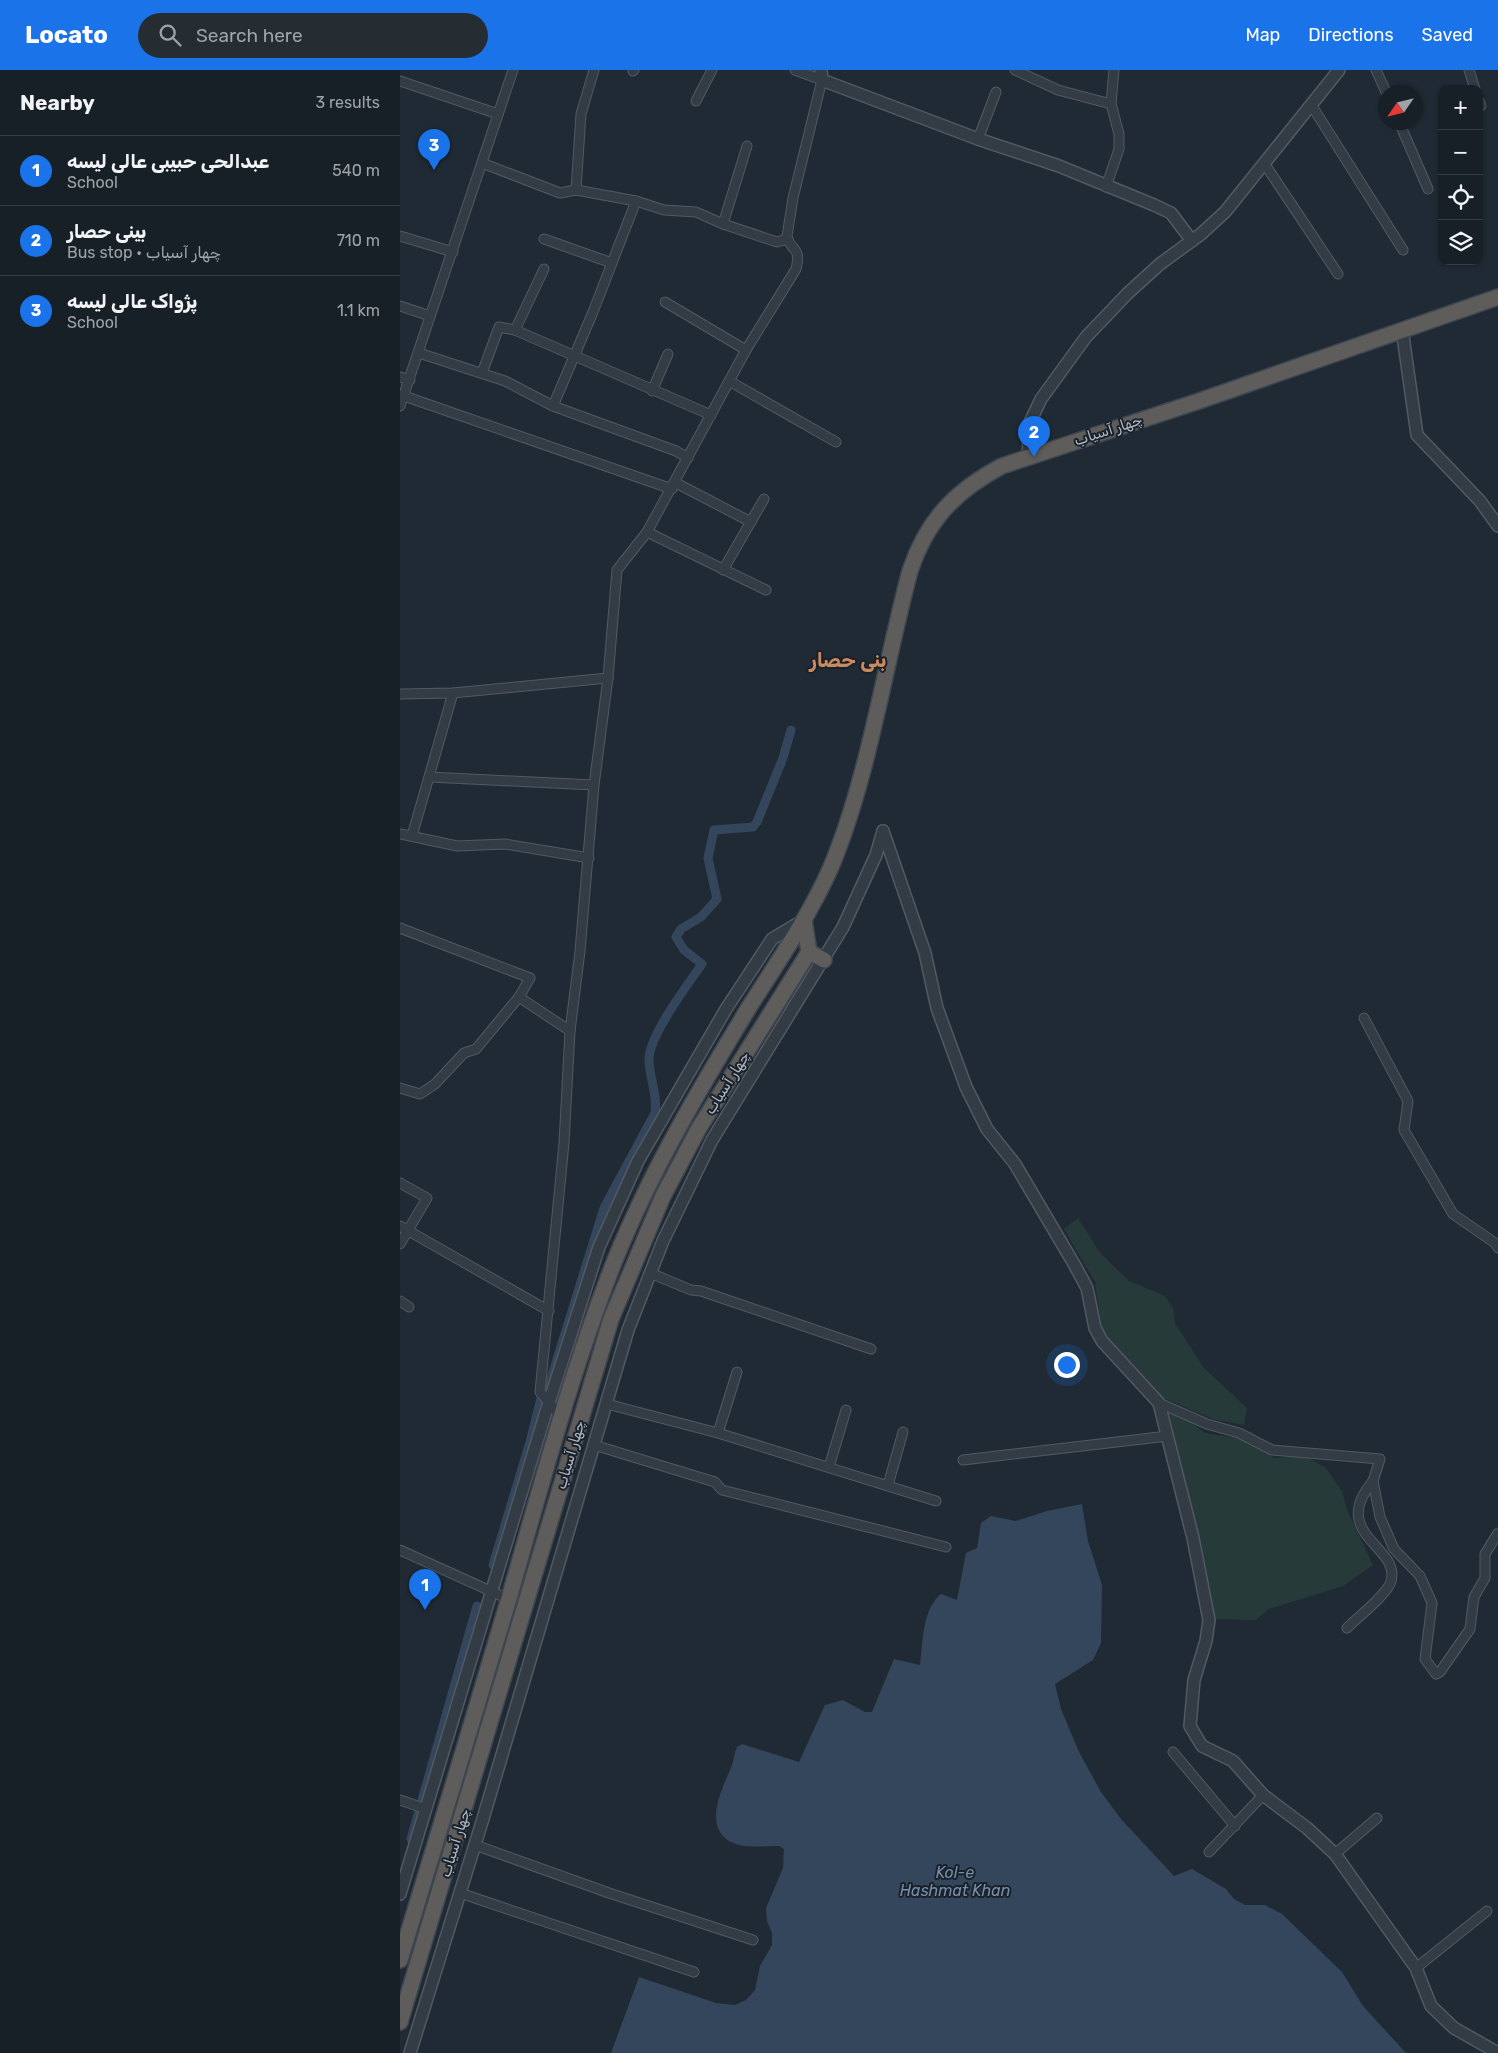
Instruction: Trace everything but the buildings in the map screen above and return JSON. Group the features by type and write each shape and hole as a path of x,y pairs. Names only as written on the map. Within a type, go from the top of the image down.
{"highway":[{"name":"چهار آسیاب","path":"400,1960 561,1417 579,1360 615,1260 644,1193 693,1099 804,920 830,869 850,816 902,601 918,548 930,526 959,493 979,478 1028,456 1199,401 1498,297"},
{"path":"804,920 809,952 824,960"},
{"name":"چهار آسیاب","path":"400,2022 611,1319 663,1196 699,1128 809,952"}],"street":[{"path":"400,406 513,70"},
{"path":"576,190 581,114 594,70"},
{"path":"696,101 712,70"},
{"path":"795,70 822,75 978,139 1058,166 1171,213 1192,241"},
{"path":"1015,70 1058,90 1111,104"},
{"path":"1106,187 1119,149 1119,134 1111,104 1114,70"},
{"path":"1028,456 1030,422 1041,399 1060,371 1104,315 1160,264 1192,241 1225,212 1339,70"},
{"path":"1376,70 1383,85"},
{"path":"1469,70 1474,85"},
{"path":"787,240 793,198 822,75"},
{"path":"400,82 498,114"},
{"path":"978,139 996,92"},
{"path":"1312,106 1403,250"},
{"path":"1402,130 1428,189"},
{"path":"723,224 747,146"},
{"path":"482,162 560,193 576,190 636,201 664,210 696,212 723,224 776,242 787,240"},
{"path":"1264,163 1338,274"},
{"path":"553,406 636,201"},
{"path":"400,236 453,252"},
{"path":"544,239 612,264"},
{"path":"561,1417 540,1392 564,1143 570,1031 589,858 594,785 608,678 617,570 647,532 674,486 746,350 796,269 799,258 797,250 787,240"},
{"path":"515,330 544,269"},
{"path":"664,302 746,350"},
{"path":"400,306 430,316"},
{"path":"482,373 499,327 515,330 711,416"},
{"path":"1402,329 1417,435 1480,501 1498,526"},
{"path":"419,353 505,381 553,406 676,451 688,458"},
{"path":"652,391 668,354"},
{"path":"400,377 410,380"},
{"path":"729,382 836,442"},
{"path":"404,396 674,486 751,522"},
{"path":"724,570 764,499"},
{"path":"647,532 766,590"},
{"path":"400,694 453,693 608,678"},
{"path":"412,836 453,693"},
{"path":"429,777 594,785"},
{"path":"410,2053 475,1845 628,1330 650,1273 663,1241 712,1140 843,927 876,855 883,831 924,953 937,1008 966,1087 987,1129 1015,1164 1074,1264 1086,1288 1095,1328 1102,1342 1159,1403 1207,1424 1239,1433 1272,1450 1295,1450 1334,1457 1380,1459 1373,1481 1361,1495 1357,1509 1358,1520 1392,1568 1391,1581 1385,1591 1347,1628"},
{"path":"400,834 458,846 505,844 589,858"},
{"path":"400,1894 422,1807 599,1247 638,1161 726,1009 772,939 804,920"},
{"path":"400,928 530,978 519,997 476,1049 464,1053 435,1084 420,1094 400,1088"},
{"path":"519,997 570,1031"},
{"path":"1364,1018 1408,1101 1404,1130 1453,1214 1495,1243 1498,1248"},
{"path":"400,1183 427,1198 404,1228 400,1244"},
{"path":"404,1228 549,1311"},
{"path":"650,1273 691,1290 701,1291 871,1349"},
{"path":"400,1301 409,1307"},
{"path":"718,1433 737,1372"},
{"path":"1159,1403 1199,1565 1209,1620 1206,1641 1194,1680 1190,1726 1202,1746 1233,1761 1263,1794 1307,1828 1335,1854 1416,1968 1431,2006 1454,2028 1498,2053"},
{"path":"607,1404 718,1433 936,1501"},
{"path":"829,1467 846,1410"},
{"path":"888,1485 903,1432"},
{"path":"963,1460 1168,1436"},
{"path":"594,1445 716,1482 722,1490 946,1548"},
{"path":"1373,1481 1380,1517 1394,1549 1420,1576 1432,1602 1424,1660 1436,1674 1440,1672 1470,1629 1474,1597 1485,1578 1486,1554 1498,1532"},
{"path":"400,1550 491,1593 508,1599"},
{"path":"1173,1752 1235,1826"},
{"path":"1209,1852 1263,1794"},
{"path":"400,1800 422,1807"},
{"path":"1335,1854 1377,1818"},
{"path":"475,1845 609,1893 753,1940"},
{"path":"460,1893 694,1972"},
{"path":"1416,1968 1487,1911"}],"green space":[{"path":"1078,1218 1100,1253 1129,1281 1165,1296 1173,1308 1175,1323 1203,1367 1247,1408 1244,1425 1213,1419 1156,1395 1102,1330 1095,1282 1064,1229"},
{"path":"1169,1411 1185,1418 1205,1433 1242,1439 1274,1458 1305,1456 1326,1468 1342,1491 1347,1510 1373,1565 1343,1586 1269,1609 1256,1620 1215,1619"}],"water":[{"name":"Kol-e Hashmat Khan","path":"1082,1504 1088,1541 1102,1585 1101,1643 1093,1660 1055,1684 1061,1709 1079,1752 1101,1792 1121,1819 1174,1876 1192,1869 1226,1889 1234,1899 1245,1905 1265,1905 1282,1914 1342,1972 1363,2006 1406,2053 611,2053 639,1977 716,2003 735,2005 746,2000 755,1990 760,1966 772,1945 772,1933 767,1921 766,1908 783,1868 784,1849 779,1846 734,1844 721,1833 717,1824 717,1804 737,1747 742,1744 799,1762 825,1705 843,1700 865,1712 872,1712 894,1659 920,1665 924,1627 930,1608 941,1594 957,1600 966,1553 977,1548 981,1523 991,1516 1016,1521 1047,1511"}],"waterway":[{"path":"549,1385 604,1208 655,1113 656,1106 649,1066 655,1037 670,1010 702,964 684,950 676,937 681,929 701,917 717,899 708,858 714,830 753,827 757,822 783,758 791,730"},
{"path":"493,1565 530,1442 541,1398"},
{"path":"411,1839 477,1606"}],"place":[{"name":"پژواک عالی لیسه","path":"434,170"},
{"name":"بینی حصار","path":"1034,457"},
{"name":"عبدالحی حبیبی عالی لیسه","path":"425,1610"}],"district":[{"name":"بنی حصار","path":"848,660"}]}
